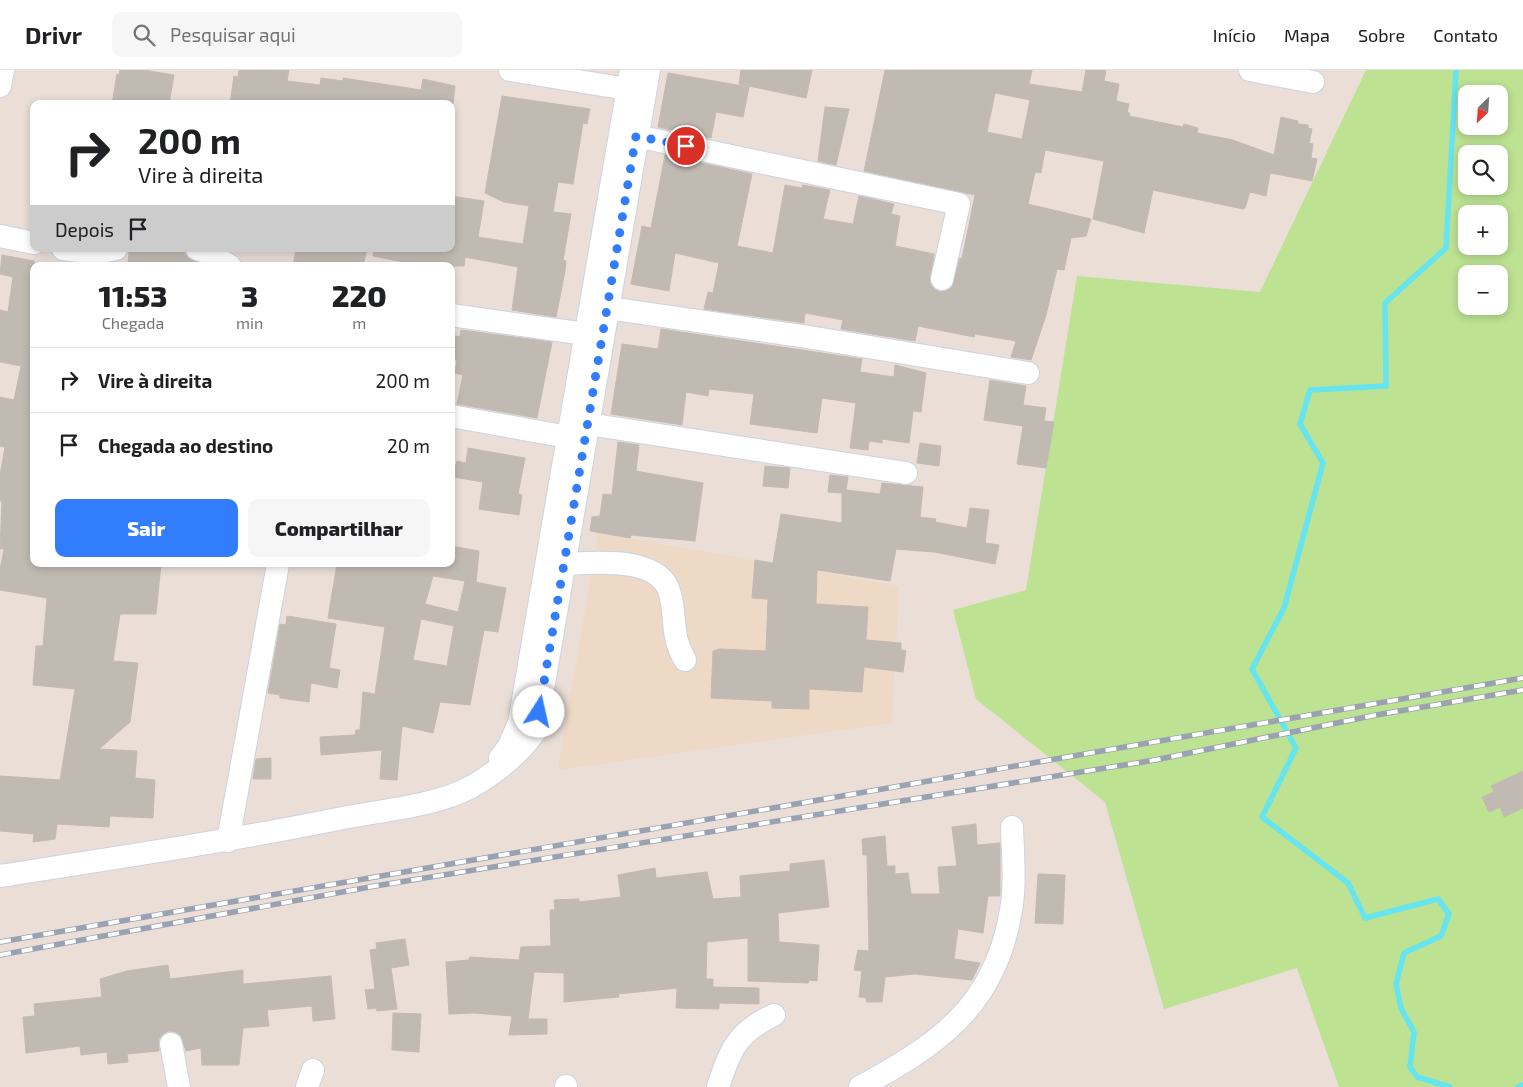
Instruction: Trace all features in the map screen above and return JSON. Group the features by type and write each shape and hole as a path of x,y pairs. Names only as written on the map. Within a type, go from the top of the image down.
{"street":[{"path":"0,86 3,70"},
{"path":"492,772 509,746 519,723 629,80 510,70"},
{"path":"0,876 228,841 435,800 472,786 508,762 522,750 536,730 636,136 649,70"},
{"path":"1250,70 1313,82"},
{"path":"636,136 958,204 942,279"},
{"path":"0,236 30,242"},
{"path":"88,252 102,252"},
{"path":"205,252 223,262"},
{"path":"608,308 808,337 1028,373"},
{"path":"455,316 586,334"},
{"path":"455,417 568,437"},
{"path":"588,424 906,474"},
{"path":"564,564 595,563 635,566 650,569 659,575 668,586 671,594 673,633 678,648 685,660"},
{"path":"228,841 277,567"},
{"path":"860,1087 922,1050 962,1018 977,1000 1006,934 1011,914 1012,828"},
{"path":"718,1087 729,1054 741,1036 754,1024 774,1016"},
{"path":"171,1044 179,1087"}],"shaded area":[{"path":"598,533 899,586 892,723 558,770"}],"green space":[{"path":"1366,70 1523,70 1523,1087 1339,1087 1297,968 1164,1009 1105,802 976,699 953,610 1026,590 1077,276 1260,292"}],"building":[{"path":"120,70 143,70 174,75 170,100 113,100 117,74 119,75"},
{"path":"239,70 289,70 287,81 320,85 321,78 343,81 343,78 421,90 423,79 455,86 453,100 231,100 234,76 238,77"},
{"path":"741,70 812,70 806,98 739,84"},
{"path":"885,70 1032,70 1029,84 1082,92 1086,70 1106,70 1104,81 1119,84 1116,101 1129,104 1127,113 1130,113 1129,116 1183,127 1184,124 1198,128 1197,133 1233,140 1274,155 1281,117 1298,121 1298,124 1308,125 1308,128 1312,129 1309,143 1313,144 1311,158 1317,159 1312,181 1270,173 1266,196 1250,192 1243,209 1153,190 1144,233 1093,219 1104,161 1045,150 1041,173 1035,172 1028,204 1091,219 1086,236 1071,238 1064,270 1057,269 1046,315 1031,360 1011,357 1016,341 975,334 974,337 918,326 915,341 841,329 843,320 805,313 804,323 704,309 708,292 713,293 719,263 675,253 669,291 631,284 642,226 651,228 665,155 752,174 737,246 773,253 785,185 802,188 803,185 830,190 823,219 853,224 859,196 894,204 891,214 900,216 895,246 934,254 930,283 940,292 951,288 960,258 962,259 975,195 864,171","holes":["995,93 1030,100 1022,139 987,132"]},
{"path":"668,73 749,87 743,117 716,112 711,138 658,127"},
{"path":"502,96 590,109 587,124 583,123 573,184 558,182 553,212 571,214 563,260 566,261 565,271 556,317 512,310 518,267 465,257 464,266 455,266 455,262 403,262 373,256 374,252 455,252 455,197 484,201 478,237 523,244 529,206 504,202 485,193"},
{"path":"825,107 849,109 836,165 818,161"},
{"path":"129,252 184,252 188,258 196,262 128,262"},
{"path":"295,252 366,252 364,262 294,262"},
{"path":"2,255 34,261 30,262 30,567 161,567 156,614 120,614 113,661 138,663 130,722 99,749 137,751 135,778 155,780 153,818 110,816 109,827 57,824 55,839 33,842 34,834 0,831 0,776 60,780 75,689 33,685 36,646 43,646 47,598 0,590 0,570 4,549 0,549 2,501 0,501 0,475 5,447 0,446 0,397 14,400 21,366 0,362 0,310 8,312 13,277 0,274"},
{"path":"661,329 862,359 860,372 894,377 895,365 926,373 921,412 913,411 909,443 882,439 882,443 869,441 868,450 850,448 856,403 822,398 817,433 750,424 754,394 709,389 708,396 686,392 682,425 611,414 622,344 658,349"},
{"path":"461,330 552,342 537,418 457,404 463,375 455,373 457,360 455,360 455,336 460,337"},
{"path":"990,380 1026,386 1023,405 1046,408 1044,421 1054,422 1046,468 1017,464 1023,426 984,420"},
{"path":"618,442 639,445 636,471 703,483 695,541 631,535 630,538 590,531 592,517 600,516 603,494 612,495"},
{"path":"920,443 941,446 939,466 917,463"},
{"path":"468,448 525,458 518,494 522,495 519,515 479,509 483,482 455,477 457,461 466,463"},
{"path":"765,466 790,468 788,488 763,486"},
{"path":"830,475 848,477 846,490 880,494 882,483 923,487 920,517 936,519 935,522 967,528 970,508 989,510 985,543 999,545 995,564 934,552 896,549 890,581 817,570 816,604 868,607 866,640 901,643 901,650 906,651 903,672 864,667 862,692 809,689 809,709 772,708 772,701 711,698 713,651 719,649 766,651 768,599 752,598 755,560 773,563 781,514 842,523 842,493 828,492"},
{"path":"455,547 479,551 476,582 470,581 506,588 498,632 484,630 470,705 440,702 433,733 402,726 397,780 380,779 382,750 321,755 320,737 355,735 356,730 360,730 363,692 375,694 385,627 328,618 336,567 455,567","holes":["433,576 465,581 458,612 425,604","421,619 454,626 447,666 413,660"]},
{"path":"287,616 336,624 329,668 340,670 337,688 311,683 309,702 280,698 280,695 268,693 280,624 286,625"},
{"path":"271,758 271,779 253,779 256,759"},
{"path":"1523,771 1523,808 1504,817 1500,807 1489,812 1482,797 1494,792 1491,786"},
{"path":"976,824 977,845 1000,843 1000,896 988,896 983,933 958,929 954,959 980,963 972,980 915,974 885,977 882,1002 867,1002 866,998 859,997 862,971 854,970 858,950 869,951 867,855 863,855 862,839 885,836 887,866 895,866 895,874 908,873 911,894 940,894 938,867 957,866 952,827"},
{"path":"824,860 829,907 778,913 779,942 819,945 817,981 809,980 808,983 748,981 748,938 707,942 706,979 713,979 713,987 759,988 759,1004 719,1003 719,1009 676,1008 677,988 618,994 619,997 564,1002 564,973 534,972 528,1019 547,1019 547,1034 509,1035 512,1016 474,1013 449,1014 446,962 469,960 470,957 519,960 521,947 551,946 550,910 555,910 554,900 579,899 579,902 621,897 618,875 655,868 656,878 707,872 713,899 741,897 740,876 790,871 790,864"},
{"path":"1038,874 1065,875 1063,924 1035,923"},
{"path":"405,939 409,965 391,968 397,1009 377,1011 376,1008 368,1009 365,990 375,989 370,950 377,949 376,943"},
{"path":"168,965 170,979 243,970 243,984 331,976 335,1019 313,1021 312,1006 267,1010 269,1026 243,1028 239,1065 202,1065 201,1048 186,1051 181,1036 176,1032 169,1031 159,1039 159,1051 127,1054 128,1062 108,1064 107,1052 81,1055 80,1046 26,1053 23,1017 35,1016 34,1004 102,997 100,979 127,971"},
{"path":"393,1013 421,1014 419,1052 392,1050"}],"waterway":[{"path":"1450,1087 1417,1077 1410,1067 1414,1032 1401,1008 1396,984 1404,953 1441,936 1449,914 1438,899 1365,918 1348,883 1262,817 1296,748 1252,669 1284,608 1323,463 1300,424 1310,390 1386,386 1385,303 1446,248 1456,70"},
{"path":"1518,1087 1523,1085"}],"railway":[{"path":"0,942 1523,678"},
{"path":"0,955 375,886 1155,760 1376,715 1523,690"}],"route":[{"path":"539,712 636,136 686,146"}]}
